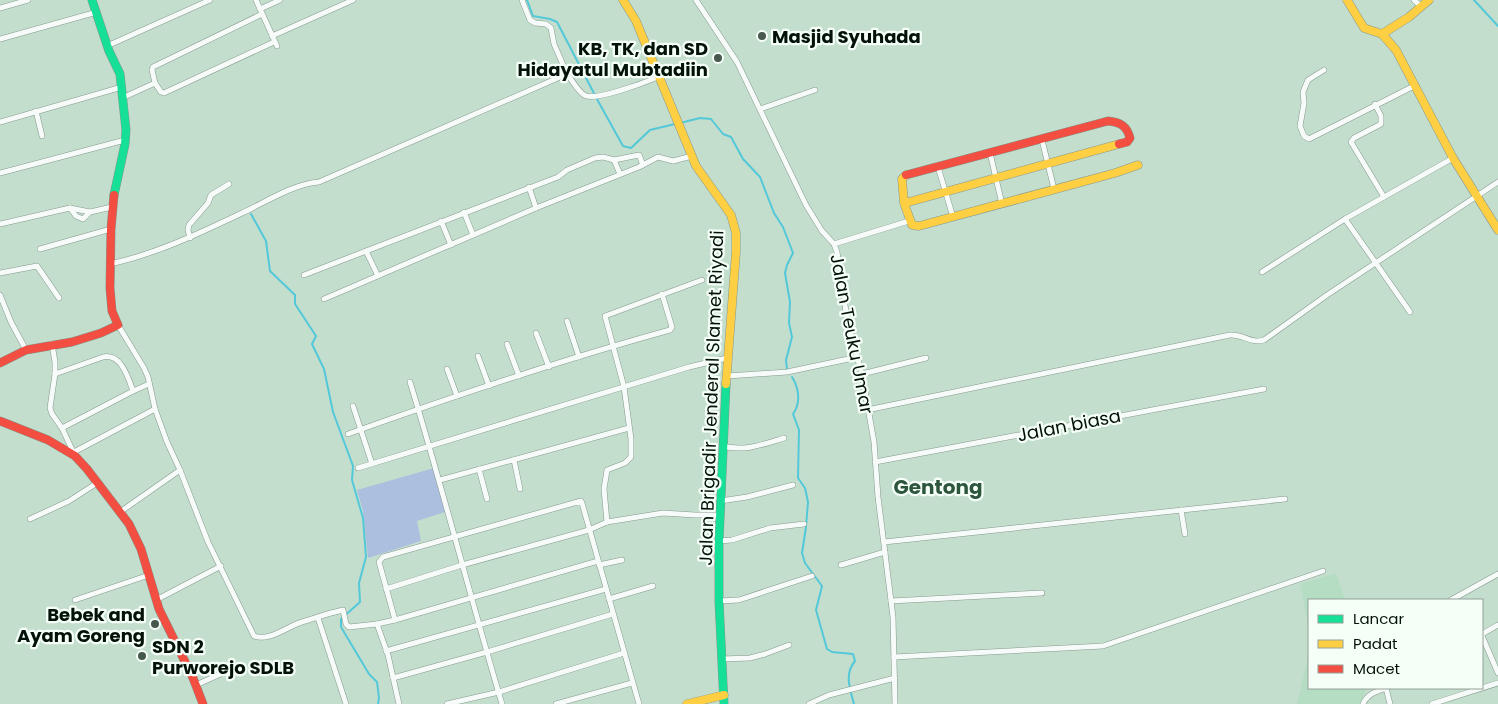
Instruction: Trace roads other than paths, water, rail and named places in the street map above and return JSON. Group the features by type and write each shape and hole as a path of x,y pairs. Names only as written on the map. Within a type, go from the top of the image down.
{"main road":[{"path":"0,363 26,350 91,336 118,325 112,311 110,288 111,229 112,207 126,130 120,74 107,46 92,0"},
{"name":"Jalan Brigadir Jenderal Slamet Riyadi","path":"623,0 636,21 699,172 727,208 734,224 736,252 727,358 719,541 719,601 724,704"},
{"path":"1347,0 1364,28 1382,34 1400,56 1453,158 1498,230"},
{"path":"1382,34 1422,8 1429,0"},
{"path":"905,203 1112,145 1123,145 1130,138 1129,133 1123,124 1108,121 906,175 902,179 902,191 909,221 912,226 919,226 1115,173 1138,165"},
{"path":"0,421 48,440 75,454 129,524 141,549 156,600 203,704"},
{"path":"687,704 724,695"}],"street":[{"path":"0,8 28,0"},
{"path":"107,46 210,0"},
{"path":"256,0 261,11 272,36 275,44 164,93 162,92 155,82 153,67 261,11 280,0"},
{"path":"522,0 530,20 534,23 546,24 551,28 554,44 567,74 581,93 590,97 601,95 658,77"},
{"name":"Jalan Teuku Umar","path":"696,0 736,62 806,205 818,225 834,244 839,259 840,280 848,325 862,374 872,431 878,497 894,618 895,704"},
{"path":"1414,0 1422,8"},
{"path":"272,36 350,1"},
{"path":"0,40 97,12"},
{"path":"1324,70 1308,80 1303,92 1300,126 1304,136 1310,139 1375,104 1414,86"},
{"path":"110,264 133,259 190,238 308,183 319,182 567,74"},
{"path":"122,98 155,82"},
{"path":"0,122 122,88"},
{"path":"760,109 815,90"},
{"path":"1375,104 1382,116 1381,124 1354,138 1351,142 1384,197"},
{"path":"36,111 42,136"},
{"path":"0,173 125,140"},
{"path":"1042,140 1054,189"},
{"path":"990,154 1002,204"},
{"path":"304,275 558,177 567,170 595,158 603,157 614,160 639,155 643,164"},
{"path":"324,299 658,157 672,161 692,156"},
{"path":"1262,272 1345,220 1453,158"},
{"path":"614,160 620,174"},
{"path":"938,167 953,217"},
{"path":"867,410 1230,335 1240,336 1253,342 1264,340 1327,295 1498,182"},
{"path":"190,238 188,230 204,209 211,195 229,184"},
{"path":"529,187 536,208"},
{"path":"0,224 70,208 81,219 85,218 90,212 112,207"},
{"path":"464,212 473,235"},
{"path":"1345,220 1410,312"},
{"path":"441,221 451,245"},
{"path":"834,244 909,221"},
{"path":"40,250 111,229"},
{"path":"366,251 378,276"},
{"path":"0,273 37,266 59,298"},
{"path":"607,522 604,488 606,472 610,468 630,460 631,457 630,428 624,387 605,316 702,280"},
{"path":"348,434 457,396 671,329 662,294"},
{"path":"0,295 11,322 26,350"},
{"path":"567,321 578,357"},
{"path":"118,325 144,368 155,409 201,527 254,636 260,638 275,634 300,622 344,611 346,624 350,627 376,624 598,563 622,560"},
{"path":"536,333 548,367"},
{"path":"52,344 55,374 50,408 75,454 155,409"},
{"path":"507,344 519,376"},
{"path":"55,374 111,356 122,366 133,390"},
{"path":"478,356 489,386"},
{"path":"727,376 787,372 858,357"},
{"path":"358,468 624,387 727,358"},
{"path":"862,374 926,358"},
{"path":"446,369 457,396"},
{"path":"410,382 440,480 471,598 502,704"},
{"path":"62,428 133,390 149,384"},
{"name":"Jalan biasa","path":"875,462 1264,389"},
{"path":"353,406 372,464"},
{"path":"440,480 630,428"},
{"path":"723,446 733,449 753,447 784,438"},
{"path":"514,460 520,489"},
{"path":"478,469 487,499"},
{"path":"120,512 180,470"},
{"path":"30,519 69,501 97,483"},
{"path":"720,501 747,497 793,485"},
{"path":"884,542 1285,499"},
{"path":"394,620 379,562 381,558 578,501 582,503 639,704"},
{"path":"1181,510 1185,534"},
{"path":"386,589 462,565 589,530 607,522 663,513 720,515"},
{"path":"719,541 732,540 770,528 804,524"},
{"path":"841,566 885,552"},
{"path":"156,600 221,566"},
{"path":"894,657 1104,646 1323,570"},
{"path":"1453,599 1498,574"},
{"path":"75,600 149,575"},
{"path":"719,601 739,600 812,576"},
{"path":"609,599 653,586"},
{"path":"386,651 606,589"},
{"path":"891,601 1042,593"},
{"path":"393,678 613,614"},
{"path":"318,618 346,704"},
{"path":"376,624 386,651 399,704"},
{"path":"1483,634 1498,625"},
{"path":"1483,637 1498,673"},
{"path":"722,658 750,658 789,645"},
{"path":"447,704 499,692 624,653"},
{"path":"196,686 225,672"},
{"path":"809,704 829,695 895,678"},
{"path":"556,704 632,683"},
{"path":"1483,688 1498,683"},
{"path":"1363,704 1364,700 1374,692 1383,689"},
{"path":"1386,689 1390,704"},
{"path":"1432,704 1479,689"}],"waterway":[{"path":"527,0 533,16 557,22 623,146 631,148 650,130 675,124"},
{"path":"1474,0 1498,26"},
{"path":"680,123 700,118 711,119 723,134 731,137 743,159 760,177 774,213 783,227 793,253 785,273 790,302 789,323 792,337 786,360 787,370"},
{"path":"251,214 266,241 270,271 295,295 295,304 316,336 312,344 324,369 333,412 353,466 352,480 363,518 366,557 359,583 360,602 341,619 341,627 369,674 377,682 378,704"},
{"path":"792,377 798,396 796,410 793,414 799,430 798,478 805,488 808,502 802,553 805,563 822,586 816,610 827,649 832,652 853,654 855,661 850,671 849,682 854,704"}],"place":[{"name":"Masjid Syuhada","path":"762,36"},
{"name":"KB, TK, dan SD Hidayatul Mubtadiin","path":"718,58"},
{"name":"Bebek and Ayam Goreng","path":"155,624"},
{"name":"SDN 2 Purworejo SDLB","path":"142,656"}],"district":[{"name":"Gentong","path":"938,487"}]}
